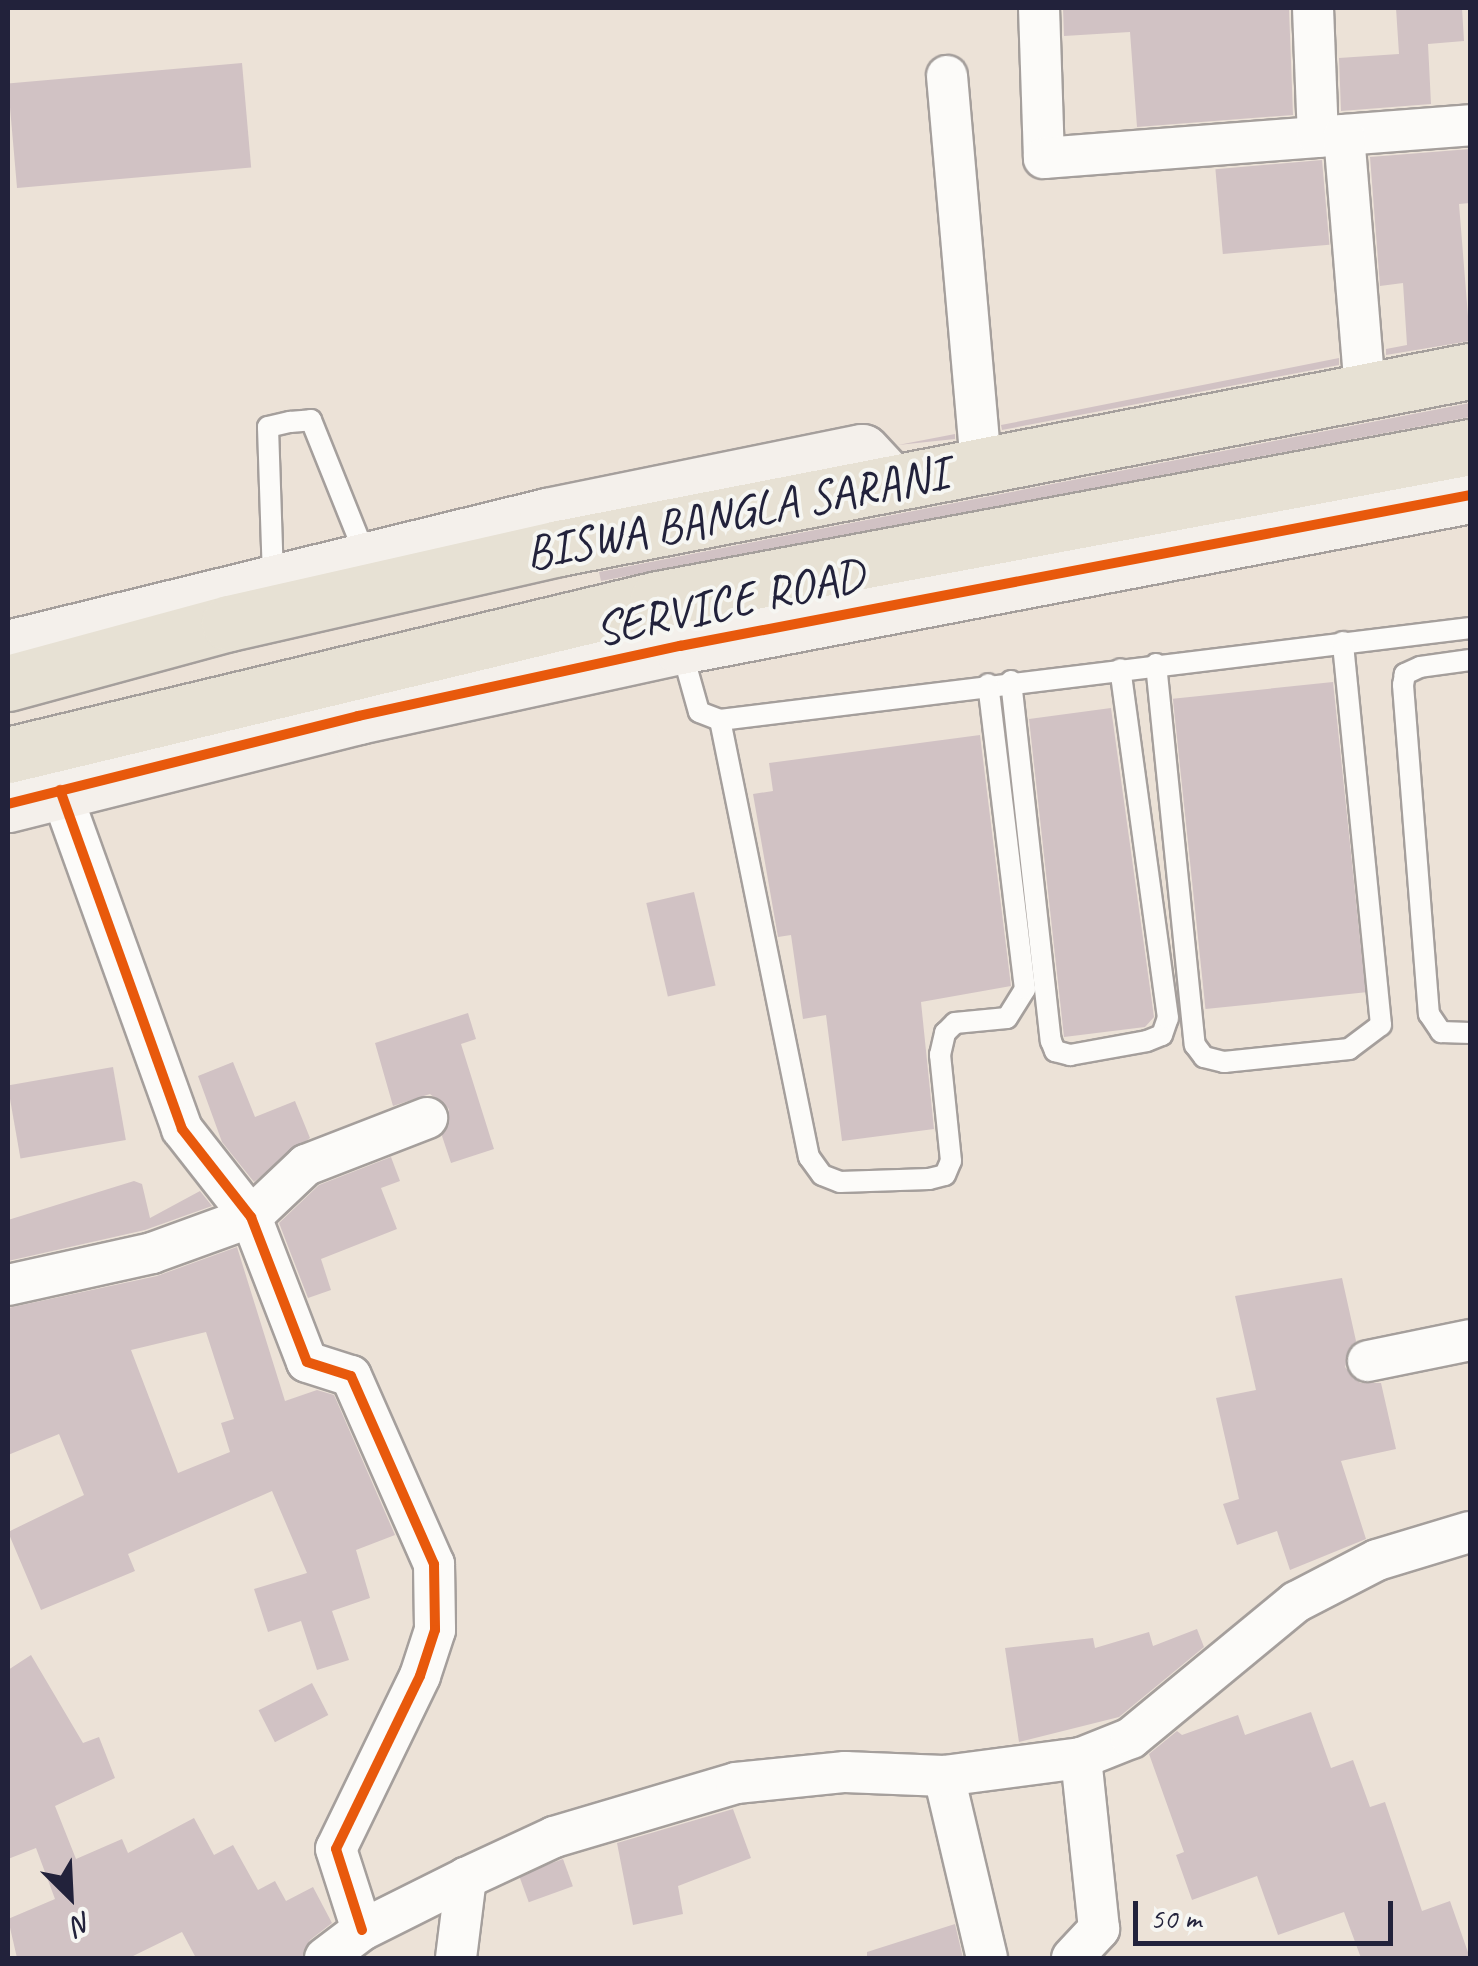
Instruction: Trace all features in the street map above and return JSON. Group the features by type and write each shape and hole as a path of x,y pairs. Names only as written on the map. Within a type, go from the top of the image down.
{"main road":[{"name":"BISWA BANGLA SARANI","path":"8,670 553,532 890,482 1470,371"},
{"name":"BISWA BANGLA SARANI","path":"8,755 658,599 1470,447"}],"street":[{"path":"1039,8 1044,158 1470,125"},
{"path":"1313,8 1366,390"},
{"path":"948,76 981,464"},
{"name":"SERVICE ROAD","path":"8,804 680,646 1470,494"},
{"path":"8,670 273,580 367,559 553,532"},
{"path":"60,790 182,1128 251,1217 307,1362 351,1376 434,1564 436,1630 420,1676 336,1848 362,1930"},
{"path":"8,1285 152,1253 251,1217 306,1165 427,1118"},
{"path":"1368,1361 1470,1340"},
{"path":"325,1958 362,1930 554,1837 736,1783 845,1772 944,1776 1081,1758 1131,1738 1296,1602 1376,1560 1470,1532"},
{"path":"1072,1958 1099,1929 1081,1758"},
{"path":"944,1776 987,1958"},
{"path":"456,1958 466,1878"}],"lane":[{"path":"273,580 268,426 311,420 367,559"},
{"path":"680,646 698,712 720,720 1011,681 1470,628"},
{"path":"1156,664 1195,1045 1204,1058 1224,1062 1349,1049 1381,1025 1344,642"},
{"path":"1470,660 1420,667 1405,674 1404,684 1429,1014 1441,1032 1470,1033"},
{"path":"1011,681 1051,1041 1054,1051 1070,1056 1147,1041 1162,1035 1168,1018 1120,669"},
{"path":"720,720 809,1157 822,1175 840,1182 929,1179 946,1175 951,1161 940,1056 945,1032 955,1023 1007,1018 1025,988 988,684"}],"building":[{"path":"1063,8 1289,8 1293,115 1137,127 1130,32 1064,36"},
{"path":"1396,8 1462,8 1464,41 1428,44 1431,104 1341,111 1339,58 1399,54"},
{"path":"242,63 251,168 17,188 8,83"},
{"path":"1470,149 1470,203 1459,204 1470,341 1386,355 1386,349 1407,345 1403,283 1380,286 1370,157"},
{"path":"1322,160 1329,245 1223,254 1215,169"},
{"path":"1339,358 1339,365 1002,430 1001,425"},
{"path":"1470,403 1470,417 601,581 599,572"},
{"path":"955,434 955,439 898,445"},
{"path":"1333,682 1366,992 1205,1009 1173,699"},
{"path":"1111,708 1154,1017 1145,1027 1064,1037 1029,719"},
{"path":"980,735 1011,986 921,1002 934,1129 842,1141 826,1015 803,1019 791,935 778,937 753,794 773,791 769,763"},
{"path":"694,892 716,986 668,997 646,903"},
{"path":"468,1013 476,1039 461,1044 494,1149 451,1163 442,1136 449,1109 430,1094 393,1106 375,1043"},
{"path":"233,1062 255,1117 295,1101 310,1138 254,1182 222,1142 198,1076"},
{"path":"113,1067 126,1140 20,1158 8,1086"},
{"path":"391,1157 400,1181 381,1188 397,1229 321,1259 331,1290 308,1298 279,1223 319,1185"},
{"path":"134,1181 142,1184 150,1218 200,1191 212,1206 145,1230 8,1261 8,1220"},
{"path":"237,1247 285,1401 317,1390 334,1395 395,1535 356,1550 370,1598 332,1611 349,1660 317,1670 301,1621 268,1632 254,1589 307,1573 272,1491 128,1554 135,1571 41,1610 8,1532 84,1495 59,1434 8,1455 8,1308 157,1276","holes":["206,1332 234,1419 221,1423 230,1452 178,1473 131,1350"]},
{"path":"1342,1278 1356,1341 1345,1367 1360,1383 1381,1383 1396,1449 1341,1461 1366,1539 1290,1570 1277,1531 1237,1545 1223,1504 1239,1499 1216,1398 1256,1390 1235,1296"},
{"path":"1197,1629 1204,1647 1119,1717 1019,1742 1005,1648 1093,1638 1095,1648 1149,1632 1153,1646"},
{"path":"31,1655 83,1743 99,1737 115,1778 55,1806 76,1859 122,1839 128,1853 194,1818 214,1855 233,1845 258,1890 275,1881 286,1901 313,1887 332,1923 310,1940 302,1958 196,1958 182,1932 129,1958 17,1958 8,1919 55,1899 36,1848 8,1859 8,1670"},
{"path":"312,1683 328,1715 275,1742 259,1710"},
{"path":"1311,1712 1331,1768 1353,1760 1370,1807 1385,1802 1422,1911 1450,1901 1470,1958 1361,1958 1344,1912 1278,1935 1257,1876 1192,1900 1176,1855 1184,1852 1149,1754 1177,1731 1182,1735 1238,1715 1245,1735"},
{"path":"733,1809 751,1858 678,1886 683,1914 633,1925 617,1843"},
{"path":"563,1859 573,1886 529,1902 519,1875"},
{"path":"955,1924 963,1958 867,1958 867,1952"}],"cycle path":[{"path":"8,804 358,716 680,646 1470,495"},
{"path":"60,790 182,1129 251,1217 307,1362 351,1376 434,1564 435,1630 420,1676 336,1849 362,1930"}]}
